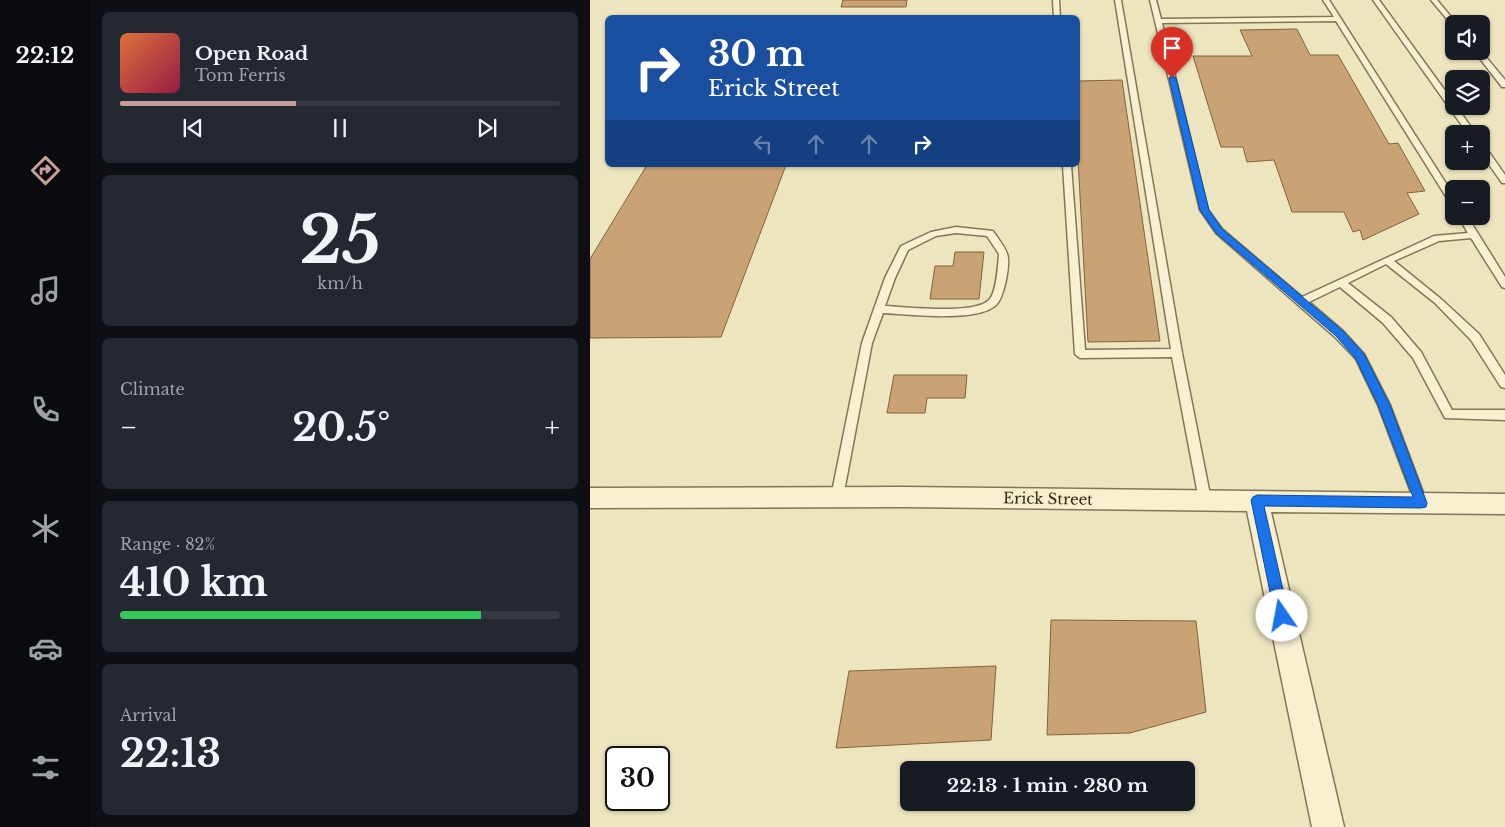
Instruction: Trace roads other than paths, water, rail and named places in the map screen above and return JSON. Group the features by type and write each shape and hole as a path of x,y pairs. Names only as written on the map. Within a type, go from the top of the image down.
{"street":[{"name":"Erick Street","path":"590,498 1257,500 1505,504"},
{"path":"1257,500 1328,827"}],"lane":[{"path":"1056,0 1057,15"},
{"path":"1118,0 1177,353 1204,500"},
{"path":"1154,0 1204,210 1219,231 1339,334 1360,357 1384,405 1421,503"},
{"path":"1326,0 1445,189"},
{"path":"1376,0 1466,125"},
{"path":"1434,0 1446,15"},
{"path":"1158,21 1338,19"},
{"path":"1484,60 1505,85"},
{"path":"1490,160 1505,181"},
{"path":"1067,167 1080,354 1177,353"},
{"path":"1467,225 1505,285"},
{"path":"837,498 865,352 879,309 890,278 904,248 934,234 956,230 990,233 1004,254 1001,278 994,302 984,309 963,312 879,309"},
{"path":"1301,302 1437,238 1474,236"},
{"path":"1387,260 1438,300 1475,337 1505,384"},
{"path":"1341,283 1387,320 1417,355 1449,415 1505,415"}]}
